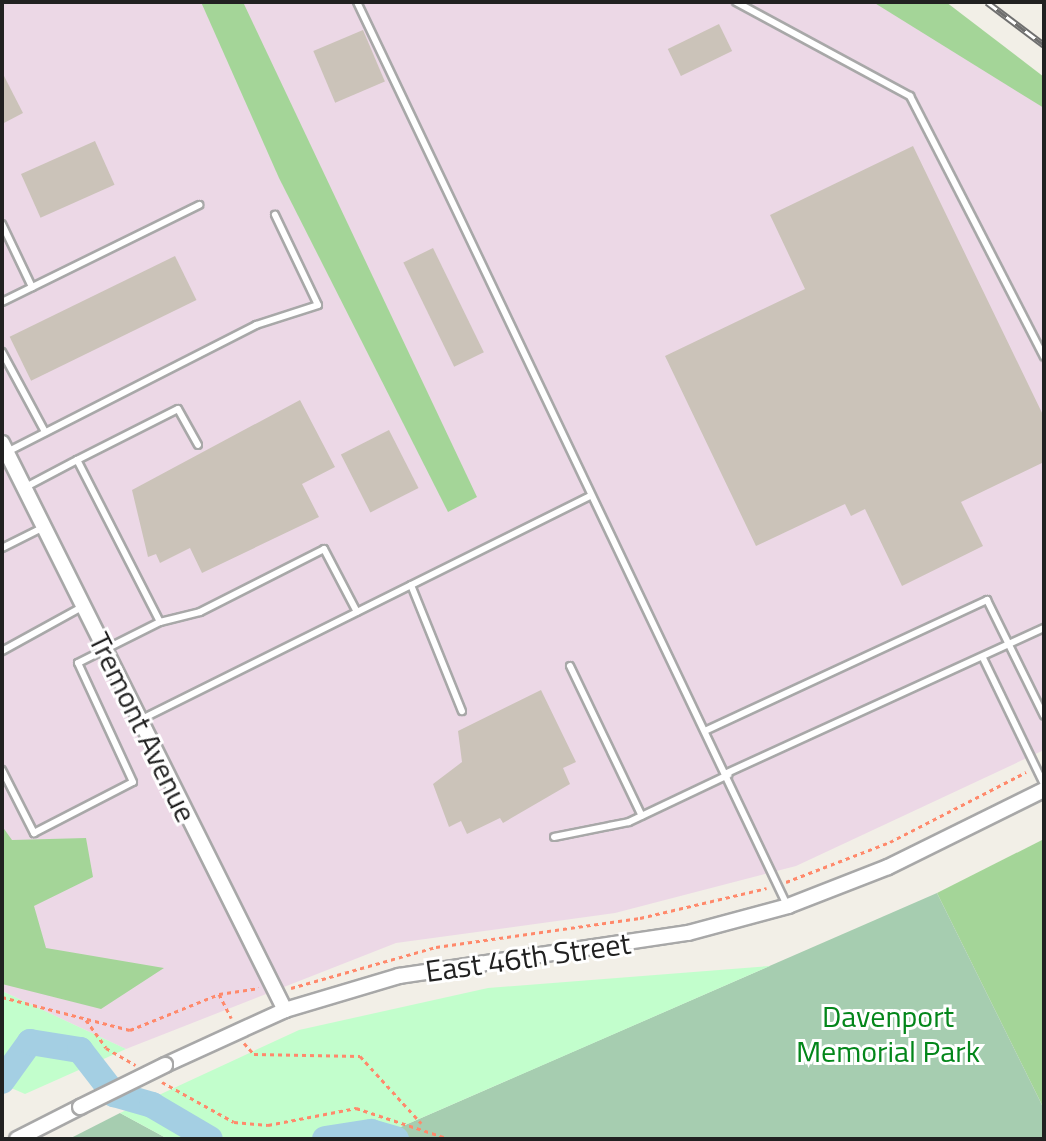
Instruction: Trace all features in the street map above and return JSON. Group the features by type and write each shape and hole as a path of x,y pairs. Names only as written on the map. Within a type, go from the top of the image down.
{"street":[{"name":"Tremont Avenue","path":"4,447 285,1010"},
{"name":"East 46th Street","path":"17,1139 165,1065 285,1010 399,976 688,933 788,906 888,867 1044,787"}],"lane":[{"path":"357,2 590,496 728,774 788,906"},
{"path":"736,2 910,96 1044,357"},
{"path":"2,302 199,205"},
{"path":"4,447 45,432 256,325 318,305 275,215"},
{"path":"2,224 32,287"},
{"path":"2,352 45,432"},
{"path":"24,488 178,409 198,445"},
{"path":"77,460 160,622"},
{"path":"140,720 590,496"},
{"path":"2,548 44,527"},
{"path":"2,770 34,833 133,782 78,663 104,647 160,622 200,612 324,549 357,612"},
{"path":"411,585 462,711"},
{"path":"707,730 987,600 1044,716"},
{"path":"2,651 84,606"},
{"path":"554,837 642,816 1044,628"},
{"path":"983,658 1044,787"},
{"path":"570,666 642,816"}],"path":[{"path":"2,997 86,1020 147,1027 219,994 273,988 436,947 640,918 777,886 890,842 1035,768"},
{"path":"219,994 254,1054 360,1056 424,1125"},
{"path":"86,1020 106,1048 143,1070"},
{"path":"155,1077 234,1122 268,1125 356,1108 424,1125 450,1139"}],"shaded area":[{"path":"2,2 928,2 1044,90 1044,750 796,866 615,913 396,943 126,1049 2,991"}],"green space":[{"path":"201,2 243,2 477,497 448,512 279,178"},
{"path":"873,2 946,2 1044,77 1044,108"},
{"path":"2,826 12,840 86,838 93,877 34,906 46,948 164,968 101,1009 2,984"},
{"path":"1044,839 1044,1109 937,893"},
{"name":"Davenport Memorial Park","path":"937,893 1044,1109 1044,1139 373,1139"},
{"path":"770,966 373,1139 168,1139 120,1113 299,1030 488,988"},
{"path":"2,991 126,1049 25,1094 2,1084"},
{"path":"120,1113 168,1139 69,1139"}],"building":[{"path":"719,24 732,51 681,76 668,49"},
{"path":"363,30 385,82 335,103 313,51"},
{"path":"2,72 23,113 2,124"},
{"path":"95,141 115,185 41,218 21,174"},
{"path":"913,146 1044,417 1044,462 961,502 983,546 902,586 865,509 851,516 845,504 756,546 665,356 805,289 770,215"},
{"path":"433,248 484,352 454,367 403,262"},
{"path":"175,256 196,300 31,381 10,337"},
{"path":"300,400 335,467 302,484 319,517 202,573 190,548 160,563 156,554 148,557 132,490"},
{"path":"389,430 419,488 370,512 341,455"},
{"path":"541,690 576,762 563,768 570,784 503,823 500,818 467,834 461,821 449,827 433,784 462,762 458,731"}],"waterway":[{"path":"2,1081 30,1042 80,1050 114,1094 152,1105 210,1139"},
{"path":"325,1139 371,1132 396,1139"}],"railway":[{"path":"987,2 1044,45"}]}
